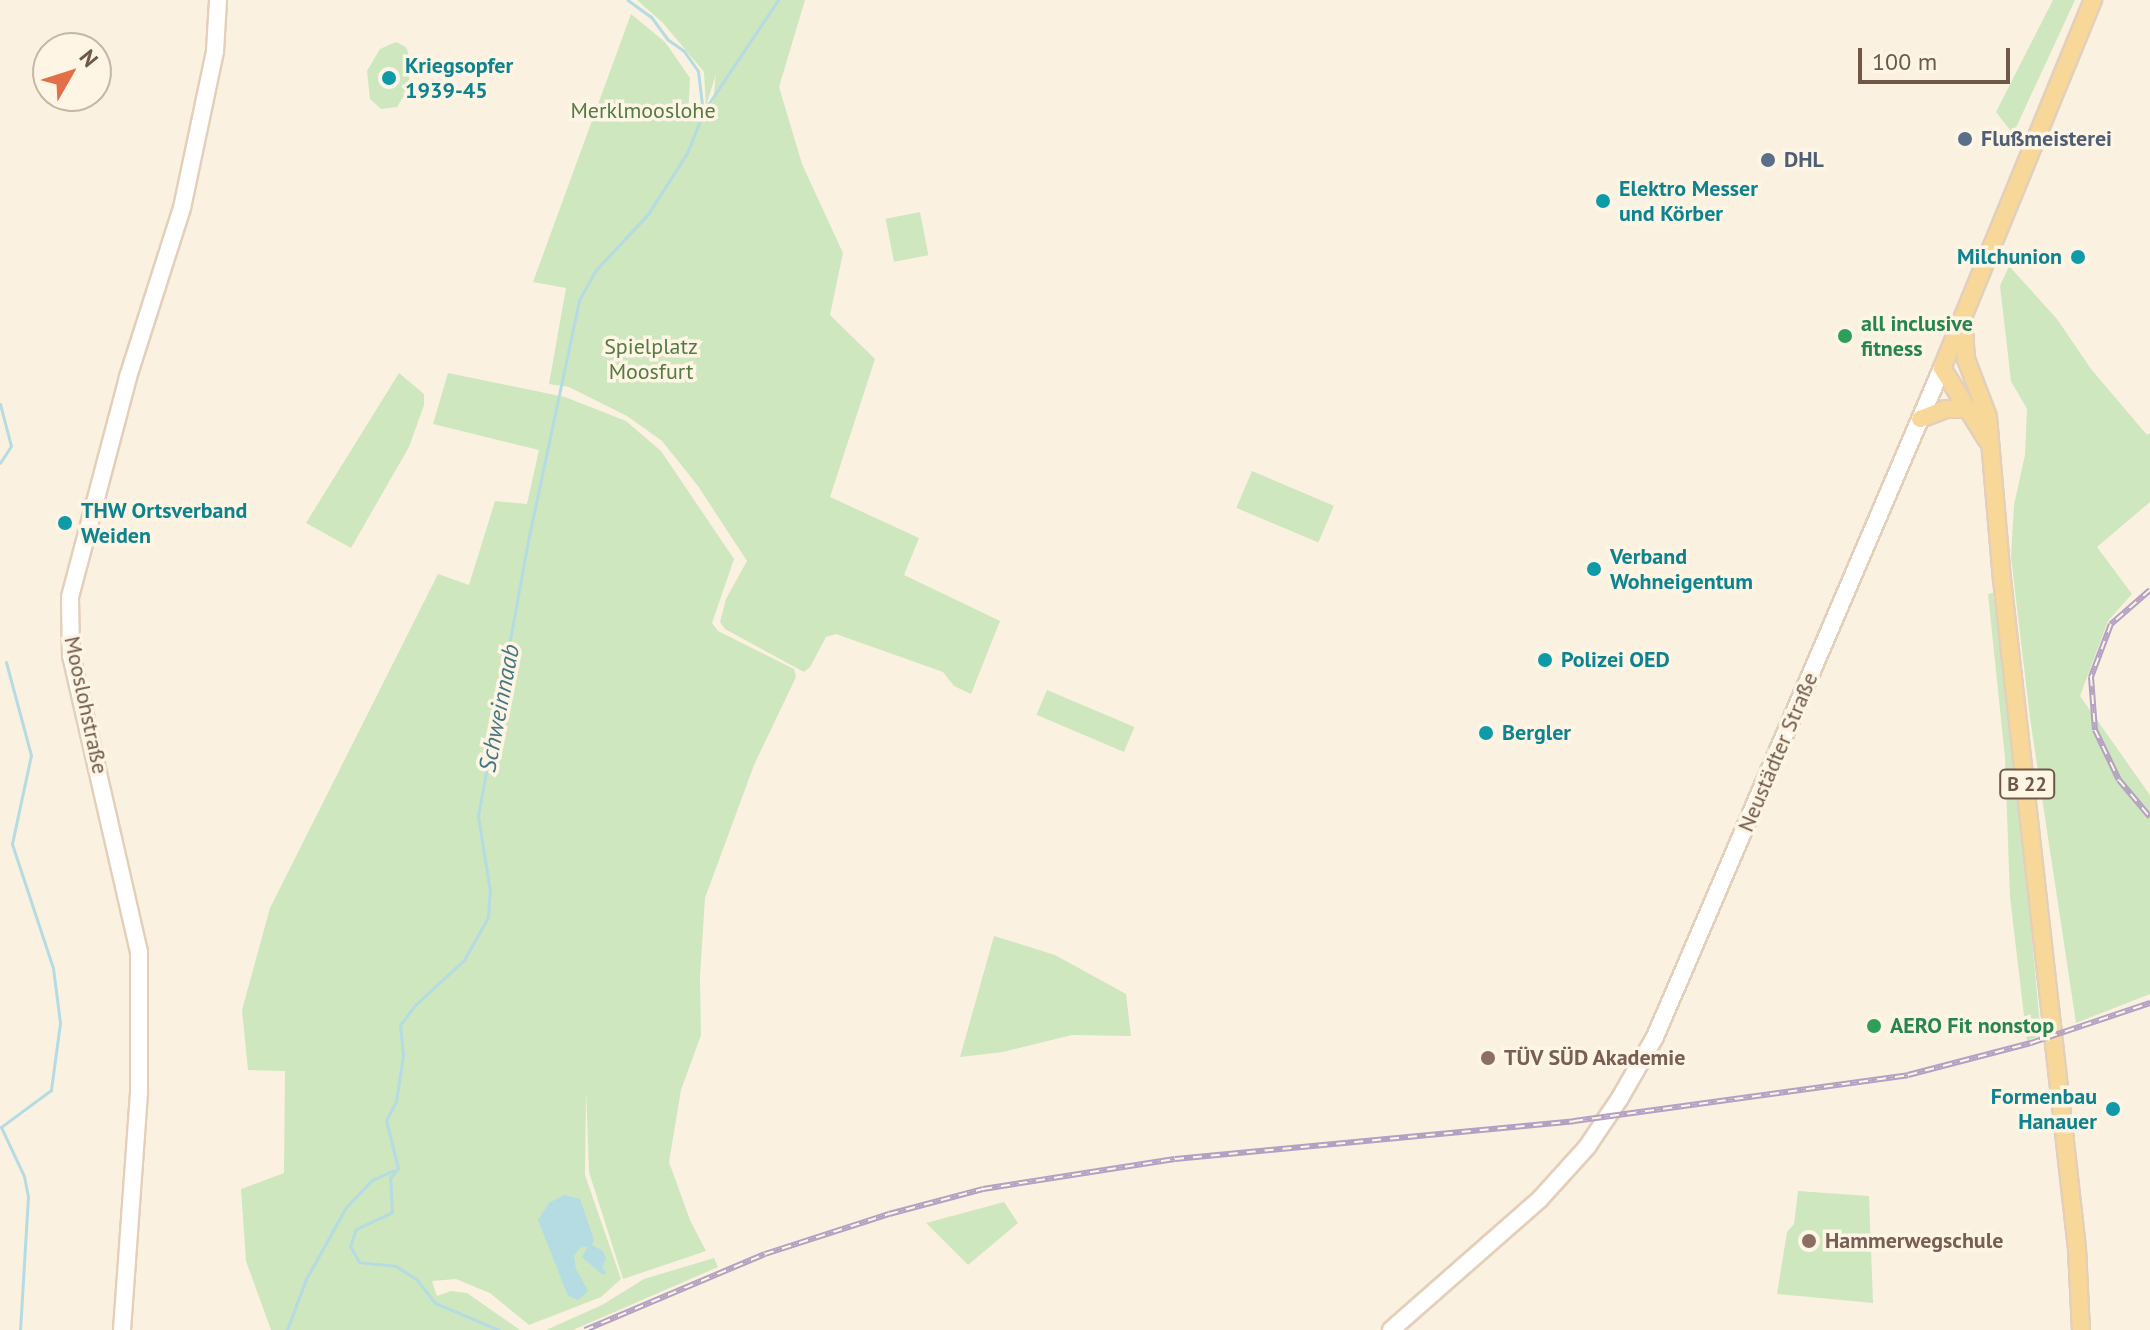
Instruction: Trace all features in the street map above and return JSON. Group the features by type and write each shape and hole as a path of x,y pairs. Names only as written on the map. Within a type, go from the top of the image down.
{"main road":[{"name":"B 22","path":"1988,441 1942,368 2093,0"},
{"name":"B 22","path":"1963,317 1966,359 1988,417 1988,441 2077,1249 2081,1330"},
{"path":"1920,419 1946,409 1969,409"}],"street":[{"name":"Mooslohstraße","path":"122,1330 139,1091 139,952 71,656 70,597 128,377 185,195 215,51 218,0"},
{"name":"Neustädter Straße","path":"1391,1330 1540,1199 1600,1130 1655,1037 1942,368"}],"green space":[{"path":"637,0 805,0 779,87 802,164 843,253 830,315 875,359 830,497 919,538 904,575 1000,621 971,694 954,686 943,672 836,634 826,637 810,667 804,672 725,629 720,622 726,599 747,561 698,486 662,441 627,416 569,387 549,384 566,288 533,282 631,14 665,42 690,78 688,119 713,102 716,74 706,106 704,72 663,23"},
{"path":"2053,0 2075,0 2013,134 1996,112"},
{"path":"396,42 406,47 411,61 408,89 397,107 381,109 370,99 367,71 380,49"},
{"path":"920,212 928,255 894,262 886,219"},
{"path":"2009,266 2057,319 2091,369 2147,435 2150,433 2150,502 2097,547 2132,594 2108,621 2080,696 2150,795 2150,994 2076,1023 2030,718 2011,557 2014,505 2025,455 2027,409 2011,381 2000,286"},
{"path":"399,373 424,394 424,405 409,447 351,548 306,523"},
{"path":"448,373 565,397 626,421 661,451 734,559 712,623 718,631 794,669 796,677 754,765 705,898 700,976 701,1035 681,1090 669,1162 690,1220 706,1251 623,1279 589,1172 586,1089 585,1175 621,1279 601,1297 529,1325 490,1293 456,1279 432,1281 437,1296 451,1291 467,1293 520,1330 271,1330 246,1261 241,1189 284,1173 285,1071 248,1070 242,1010 270,908 438,574 469,585 495,501 527,504 539,450 433,424"},
{"path":"1252,471 1334,506 1318,543 1236,508"},
{"path":"1993,593 2016,767 2041,1036 2027,1041 2010,897 2005,758 1988,594"},
{"path":"1047,690 1134,727 1124,752 1036,715"},
{"path":"994,936 1055,955 1126,994 1131,1036 1072,1035 1003,1052 960,1057"},
{"path":"1798,1191 1869,1196 1873,1303 1777,1294 1787,1232 1794,1224"},
{"path":"1004,1202 1018,1223 968,1265 926,1223"},
{"path":"714,1258 718,1267 573,1330 546,1330 602,1305 644,1279"}],"water":[{"path":"564,1195 580,1199 594,1240 592,1245 603,1251 606,1259 602,1268 607,1273 603,1275 582,1257 588,1246 580,1248 574,1256 576,1269 588,1291 578,1300 568,1296 538,1220 549,1203"}],"waterway":[{"name":"Schweinnaab","path":"499,1330 435,1303 416,1279 396,1266 359,1262 350,1246 356,1229 392,1212 390,1178 398,1168 386,1120 396,1101 403,1055 400,1025 416,1004 464,960 488,917 490,891 478,816 529,536 579,300 595,271 648,214 687,153 703,113 698,71 684,51 668,40 651,17 628,0"},
{"path":"705,109 778,0"},
{"path":"0,404 11,446 0,463"},
{"path":"6,662 31,755 12,844 53,968 60,1023 51,1090 1,1127 24,1176 28,1196 20,1330"},
{"path":"287,1330 306,1279 346,1207 372,1180 394,1170"}],"railway":[{"path":"2150,590 2111,624 2091,677 2095,730 2119,780 2150,817"},
{"path":"585,1330 765,1254 889,1214 983,1189 1175,1159 1574,1121 1908,1075 2031,1043 2150,1003"}],"place":[{"name":"Kriegsopfer 1939-45","path":"389,78"},
{"name":"Flußmeisterei","path":"1965,139"},
{"name":"DHL","path":"1768,160"},
{"name":"Elektro Messer und Körber","path":"1603,201"},
{"name":"Milchunion","path":"2078,257"},
{"name":"all inclusive fitness","path":"1845,336"},
{"name":"THW Ortsverband Weiden","path":"65,523"},
{"name":"Verband Wohneigentum","path":"1594,569"},
{"name":"Polizei OED","path":"1545,660"},
{"name":"Bergler","path":"1486,733"},
{"name":"AERO Fit nonstop","path":"1874,1026"},
{"name":"TÜV SÜD Akademie","path":"1488,1058"},
{"name":"Formenbau Hanauer","path":"2113,1109"},
{"name":"Hammerwegschule","path":"1809,1241"}],"park label":[{"name":"Merklmooslohe","path":"643,111"},
{"name":"Spielplatz Moosfurt","path":"651,358"}]}
